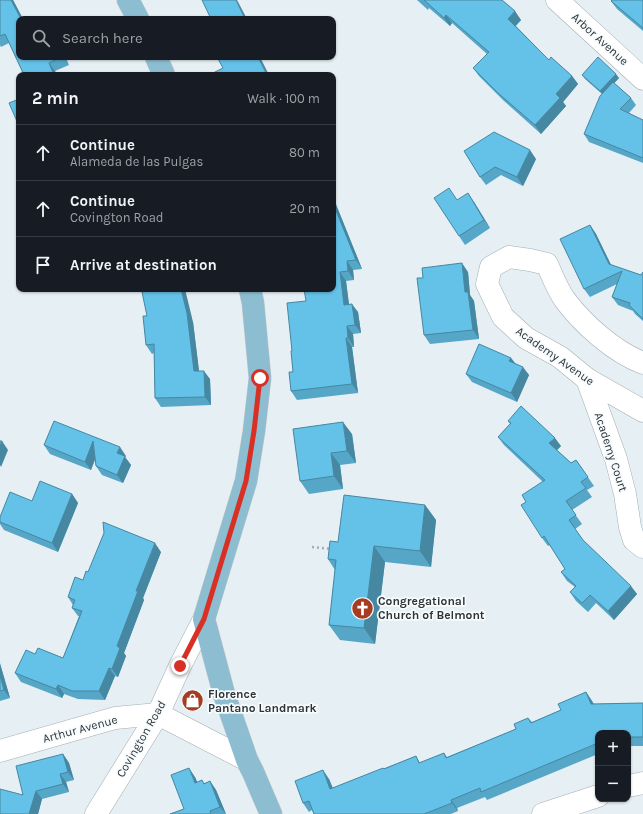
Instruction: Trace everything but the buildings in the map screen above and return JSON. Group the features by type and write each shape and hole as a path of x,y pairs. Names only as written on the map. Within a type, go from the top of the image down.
{"main road":[{"path":"128,0 136,16"},
{"path":"157,60 163,72"},
{"path":"251,292 260,378 254,431 246,481 204,619 224,694 247,760 271,814"}],"street":[{"name":"Arbor Avenue","path":"557,0 643,79"},
{"name":"Academy Avenue","path":"643,363 609,344 578,315 564,299 547,264 530,260 509,258 491,267 488,284 503,317 526,338 560,358 587,379 643,410"},
{"name":"Academy Court","path":"587,379 616,459 634,540 643,546"},
{"name":"Covington Road","path":"96,814 158,714 204,619"},
{"name":"Arthur Avenue","path":"0,751 115,718 158,714"},
{"path":"158,714 247,760"},
{"path":"631,785 643,783"},
{"path":"543,814 595,797"}],"path":[{"path":"312,547 339,550"}],"place":[{"name":"Congregational Church of Belmont","path":"362,608"},
{"name":"Florence Pantano Landmark","path":"193,701"}],"route":[{"path":"180,666 204,619 246,481 260,378"}]}
